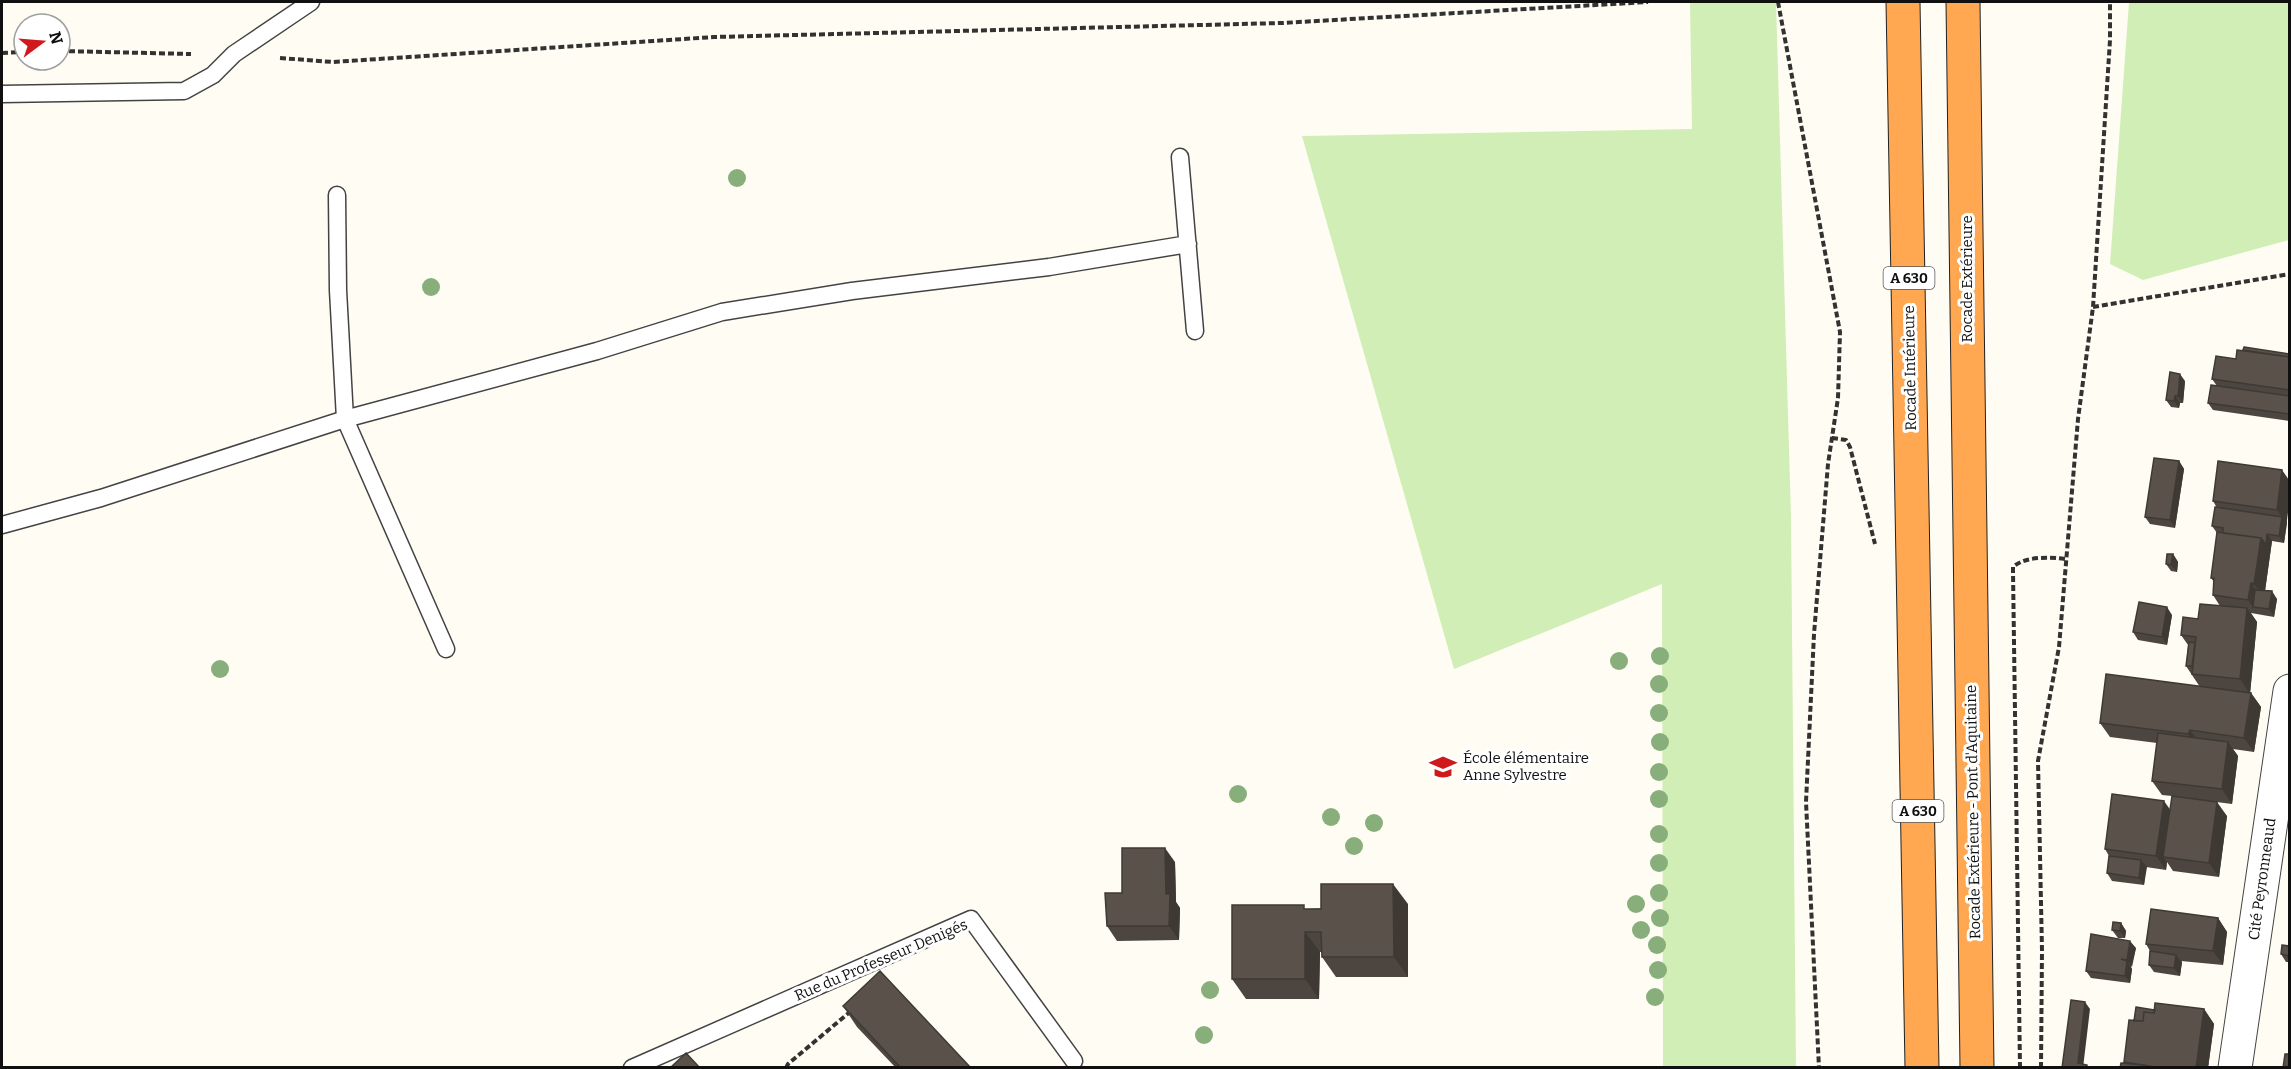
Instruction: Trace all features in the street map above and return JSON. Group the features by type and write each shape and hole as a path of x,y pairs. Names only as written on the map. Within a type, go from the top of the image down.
{"highway":[{"name":"Rocade Intérieure","path":"1903,2 1922,1068"},
{"name":"Rocade Extérieure","path":"1963,2 1969,557"},
{"name":"Rocade Extérieure - Pont d'Aquitaine","path":"1969,557 1977,1068"}],"street":[{"name":"Cité Peyronneaud","path":"2235,1068 2289,691"}],"lane":[{"path":"2,94 184,91 213,75 234,54 311,2"},
{"path":"1180,156 1196,331"},
{"path":"337,195 338,290 345,419 446,650"},
{"path":"2,525 101,498 345,419 597,351 722,312 852,291 1049,267 1188,244"},
{"name":"Rue du Professeur Denigés","path":"632,1068 971,919 1074,1061"}],"path":[{"path":"72,51 234,54 333,62 714,37 1281,23 1648,2"},
{"path":"1778,2 1840,332 1838,398 1832,438 1814,634 1806,802 1819,1068"},
{"path":"2041,1068 2042,950 2038,761 2059,647 2078,419 2093,307 2110,2"},
{"path":"2093,307 2289,274"},
{"path":"1832,438 1846,440 1850,447 1877,554"},
{"path":"2020,1068 2013,571 2016,563 2036,559 2065,559"},
{"path":"786,1068 856,1007"}],"green space":[{"path":"1690,2 1776,2 1791,517 1796,1067 1663,1067 1662,584 1454,669 1302,136 1692,129"},
{"path":"2129,2 2289,2 2289,240 2143,280 2110,264"}],"building":[{"path":"2244,347 2289,354 2289,357 2243,350"},
{"path":"2237,350 2289,357 2289,390 2212,379 2216,356 2236,359"},
{"path":"2170,372 2180,374 2178,396 2175,396 2174,401 2166,400"},
{"path":"2211,385 2289,396 2289,414 2208,403"},
{"path":"2154,458 2179,461 2170,520 2145,517"},
{"path":"2218,461 2282,470 2277,510 2213,501"},
{"path":"2215,507 2282,517 2279,536 2267,534 2266,545 2261,538 2223,533 2223,528 2212,526"},
{"path":"2217,532 2261,538 2254,584 2251,583 2248,600 2213,595 2214,578 2211,578"},
{"path":"2167,554 2173,554 2171,565 2166,564"},
{"path":"2255,590 2272,591 2269,609 2253,607"},
{"path":"2139,602 2167,607 2162,637 2133,632"},
{"path":"2200,604 2247,608 2240,679 2192,674 2196,637 2181,635 2183,617 2198,619"},
{"path":"2189,642 2195,643 2192,666 2186,666"},
{"path":"2106,674 2251,693 2244,738 2190,730 2188,734 2100,723"},
{"path":"2158,733 2228,742 2222,789 2152,781"},
{"path":"2112,794 2164,801 2156,856 2105,849"},
{"path":"2172,796 2217,802 2209,863 2163,857"},
{"path":"1122,848 1165,848 1166,894 1170,894 1169,926 1107,926 1105,893 1122,893"},
{"path":"2109,856 2141,860 2139,878 2107,873"},
{"path":"1321,884 1393,884 1394,957 1322,957 1321,932 1305,932 1305,979 1232,979 1232,905 1304,905 1304,909 1321,909"},
{"path":"2151,909 2218,918 2213,951 2146,944"},
{"path":"2113,922 2121,923 2120,931 2112,930"},
{"path":"2091,934 2130,941 2127,960 2121,959 2127,961 2125,976 2086,971"},
{"path":"2282,945 2289,946 2289,956 2281,954"},
{"path":"2150,951 2176,955 2174,968 2149,965"},
{"path":"880,971 971,1068 901,1068 843,1006"},
{"path":"2071,1000 2085,1002 2078,1063 2087,1065 2087,1068 2062,1068"},
{"path":"2155,1003 2204,1009 2196,1068 2161,1068 2124,1062 2129,1020 2143,1021 2144,1012 2154,1013"},
{"path":"2136,1007 2155,1010 2154,1013 2144,1012 2143,1021 2134,1021"},
{"path":"686,1053 700,1068 670,1068"},
{"path":"2285,1054 2289,1054 2289,1068 2283,1068"},
{"path":"2121,1063 2144,1065 2143,1068 2120,1068"}],"place":[{"name":"École élémentaire Anne Sylvestre","path":"1443,767"}]}
